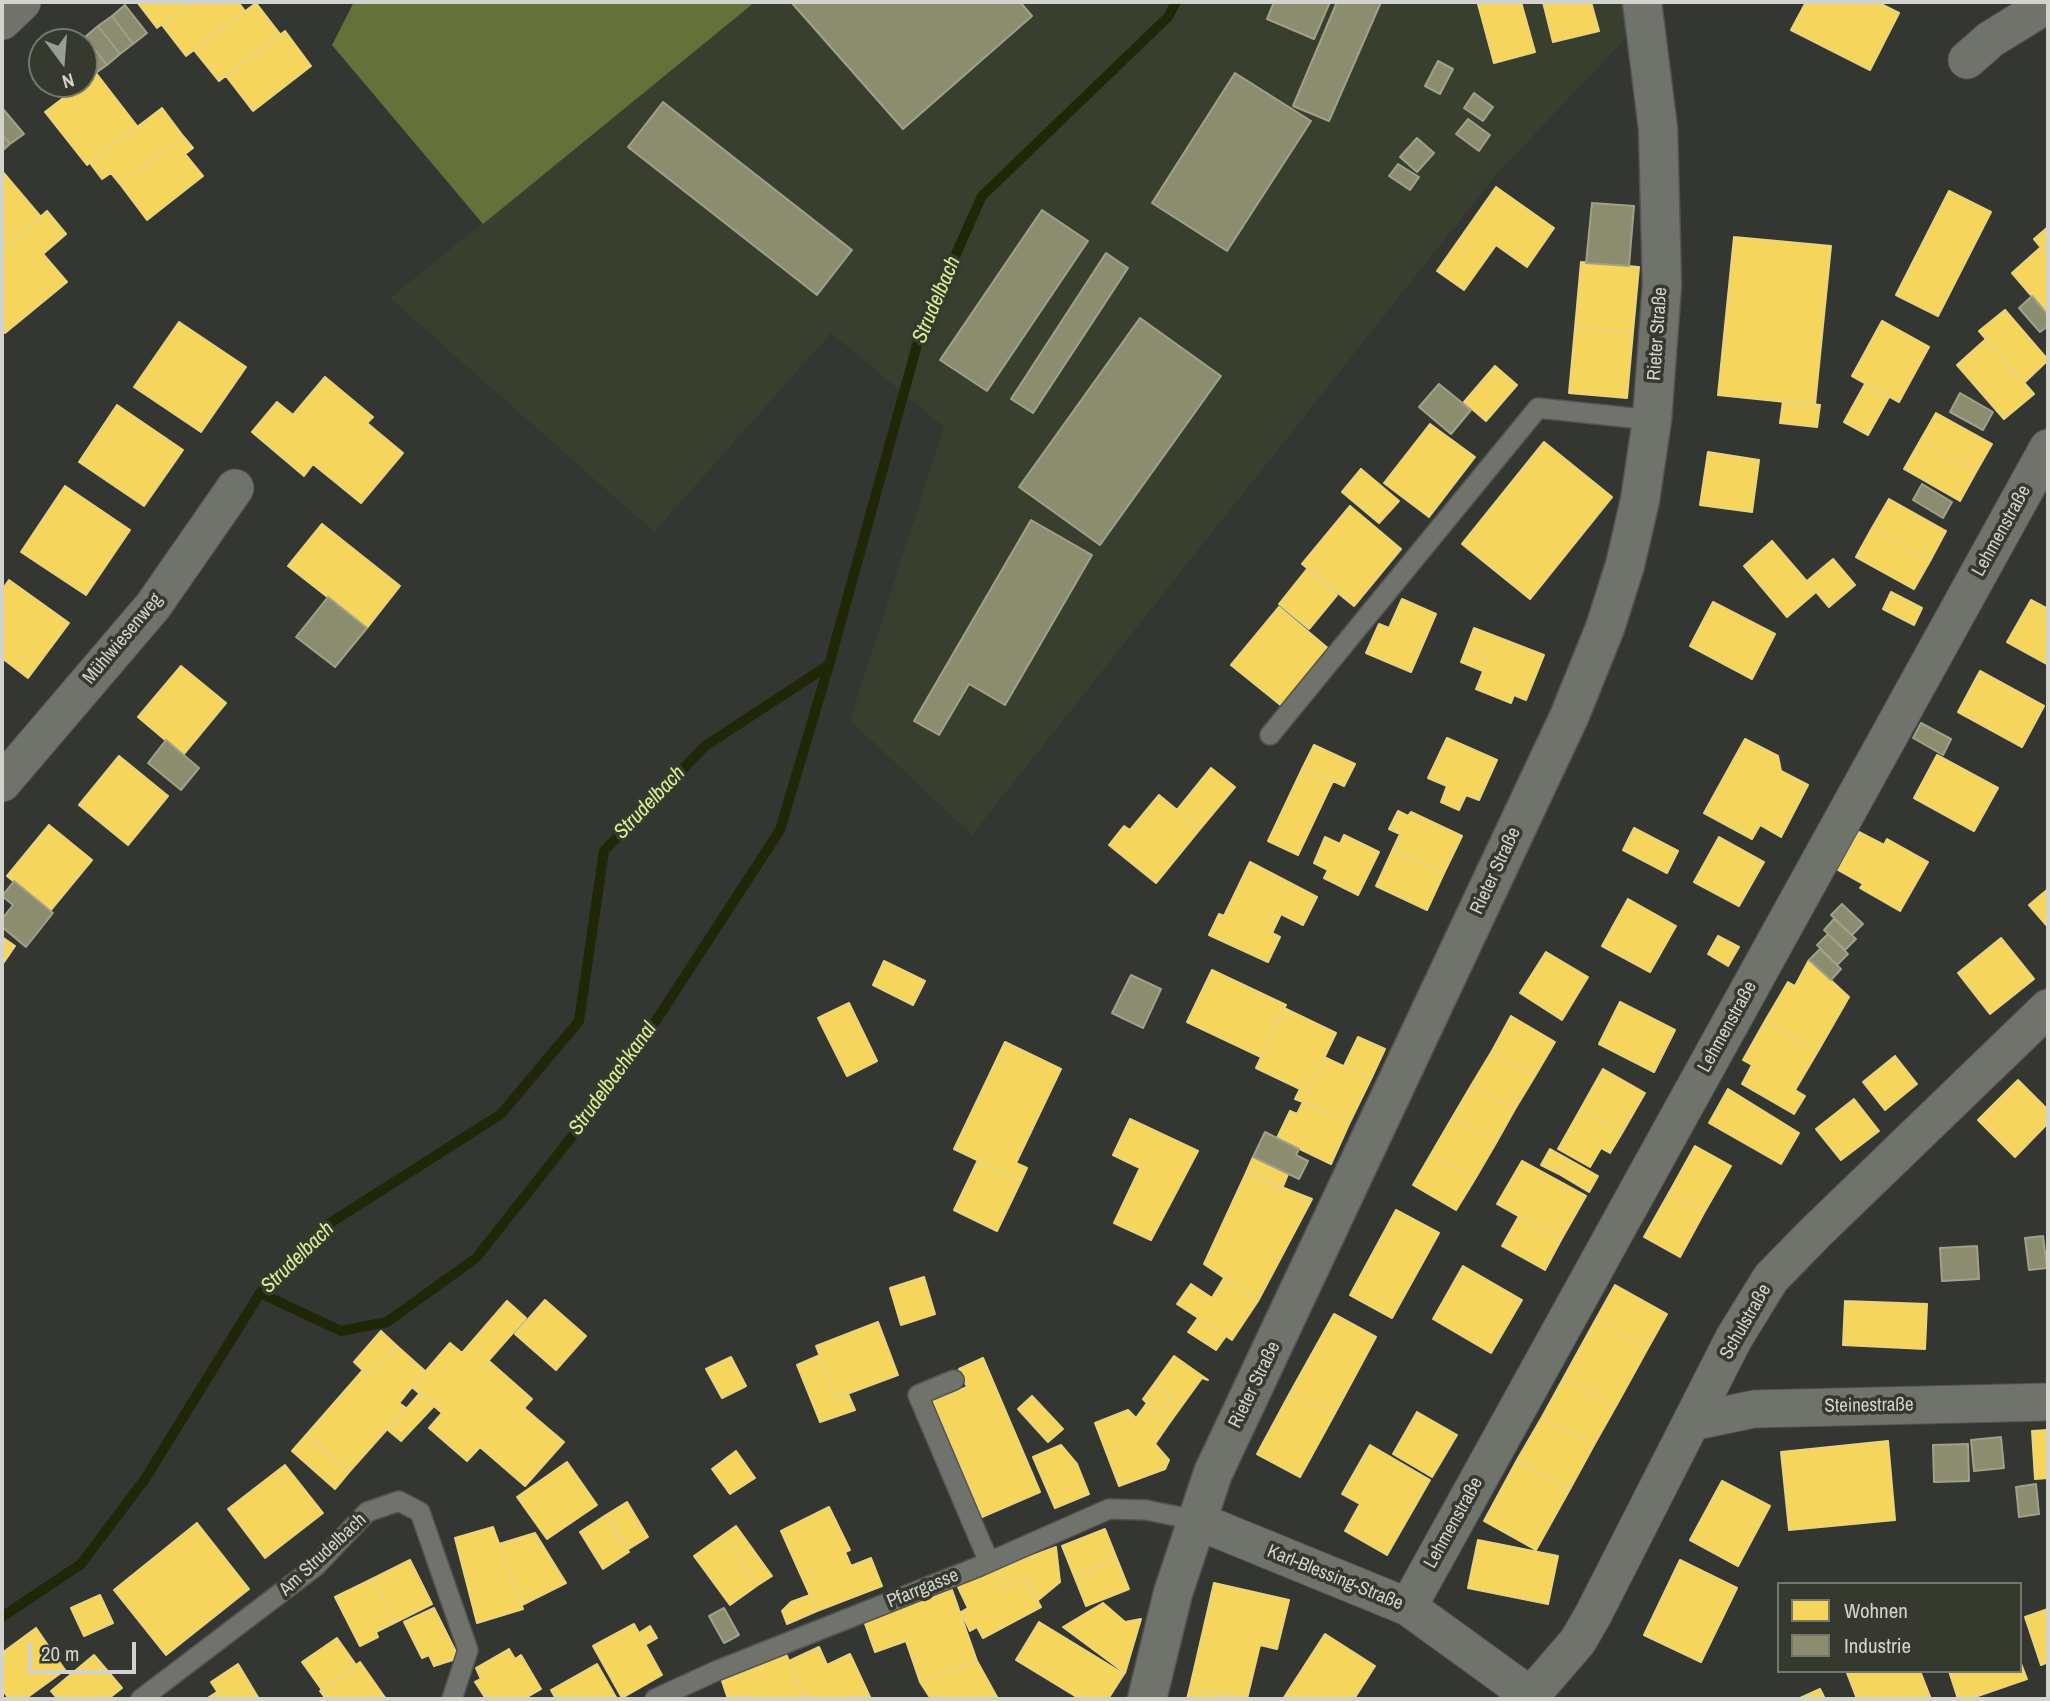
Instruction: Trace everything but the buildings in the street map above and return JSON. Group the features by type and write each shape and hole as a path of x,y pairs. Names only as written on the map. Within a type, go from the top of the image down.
{"street":[{"path":"2,21 22,2"},
{"name":"Rieter Straße","path":"1147,1699 1173,1593 1195,1520 1242,1409 1297,1299 1569,717 1605,628 1625,565 1640,500 1652,421 1662,285 1662,197 1658,128 1642,2"},
{"path":"1967,60 1991,39 2048,4"},
{"name":"Lehmenstraße","path":"1408,1607 2048,448"},
{"name":"Mühlwiesenweg","path":"2,783 153,606 235,488"},
{"name":"Schulstraße","path":"1531,1698 1578,1641 1593,1615 1734,1338 1771,1278 2048,1008"},
{"name":"Steinestraße","path":"1692,1422 1754,1409 2048,1402"},
{"name":"Karl-Blessing-Straße","path":"1195,1520 1408,1607 1531,1698"}],"lane":[{"path":"1270,735 1538,408 1652,421"},
{"path":"954,1380 918,1395 989,1562"},
{"name":"Am Strudelbach","path":"141,1699 316,1566 367,1513 399,1501 419,1512 468,1650 452,1699"},
{"name":"Pfarrgasse","path":"655,1699 716,1671 989,1562 1109,1509 1146,1510 1195,1520"}],"shaded area":[{"path":"755,2 1633,2 1640,23 1495,176 972,835 850,720 944,427 831,333 654,532 390,298"}],"green space":[{"path":"354,2 755,2 483,224 332,45"}],"waterway":[{"name":"Strudelbachkanal","path":"260,1293 341,1331 387,1322 476,1258 620,1076 780,830 829,665 920,334 982,196 1168,17 1176,2"},
{"name":"Strudelbach","path":"2,1617 81,1564 145,1479 260,1293 327,1225 501,1114 579,1021 604,851 705,746 829,665"}]}
